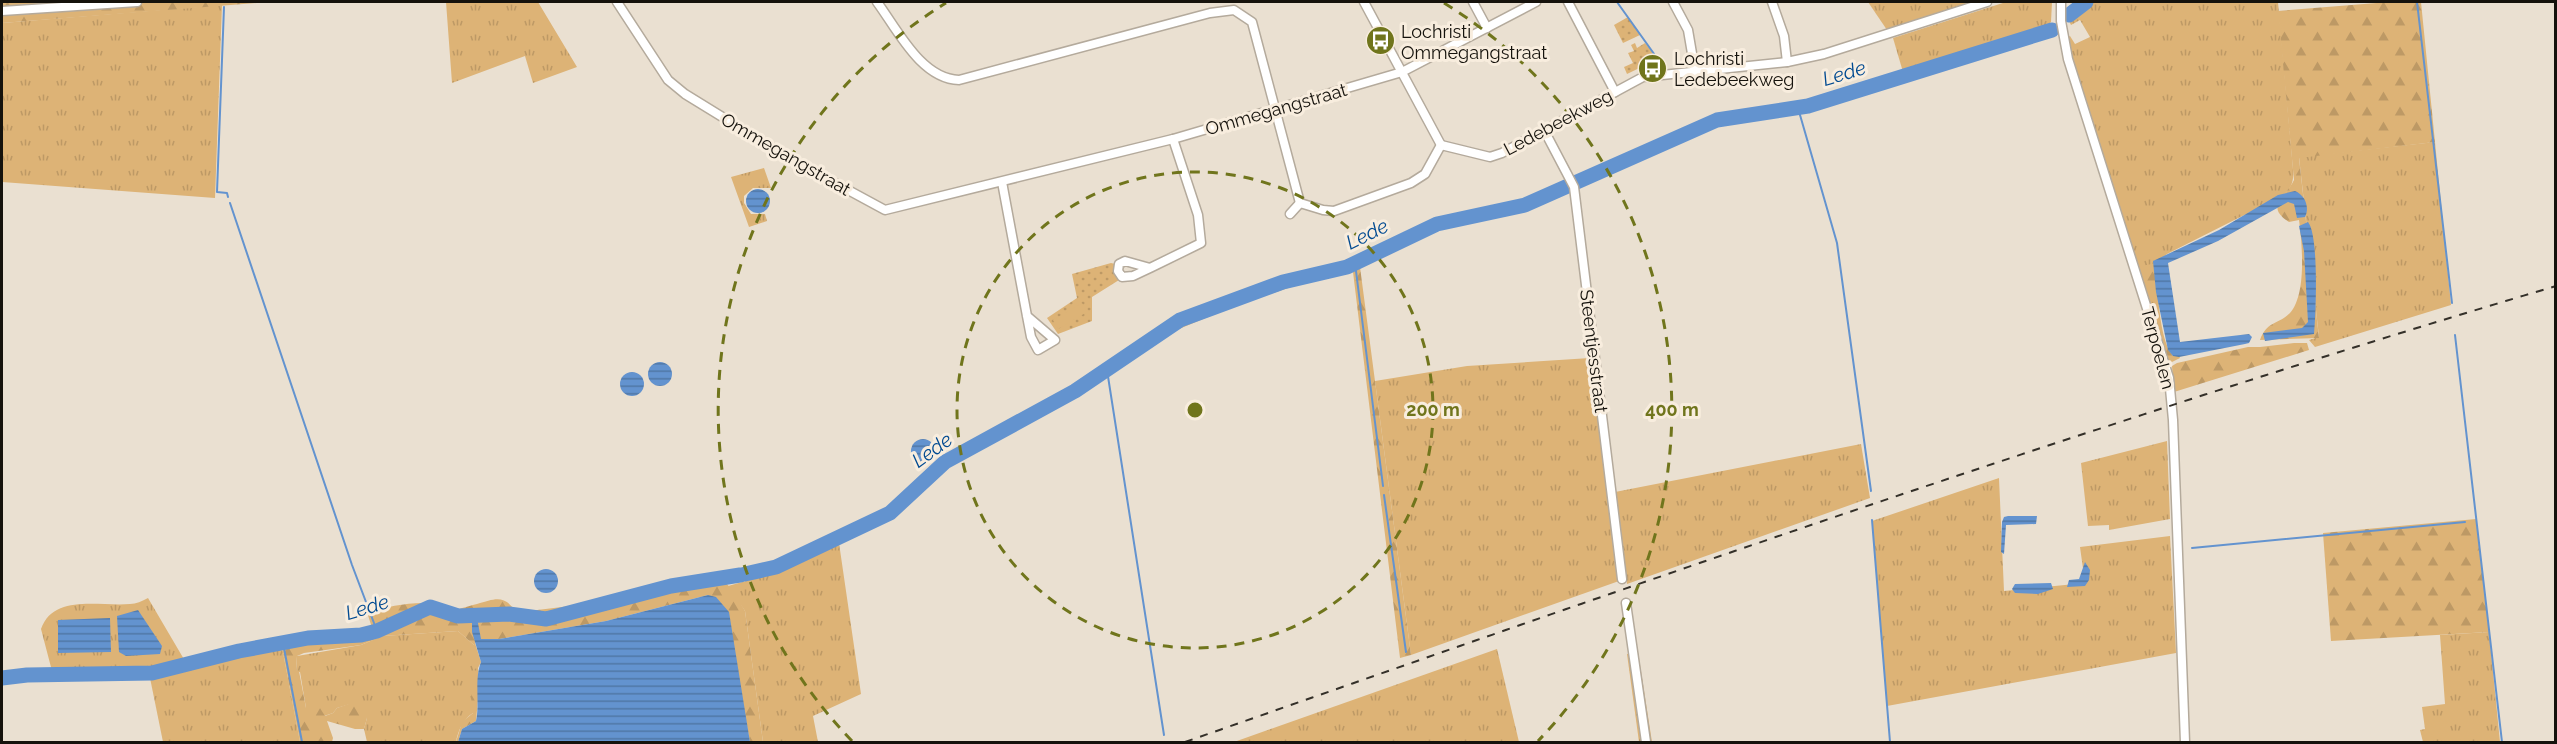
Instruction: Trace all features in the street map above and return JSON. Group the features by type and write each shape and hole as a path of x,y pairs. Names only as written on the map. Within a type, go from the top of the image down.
{"street":[{"path":"2,11 137,2"},
{"name":"Ommegangstraat","path":"617,2 668,80 685,94 789,158 885,210 1173,139 1402,72 1536,2"},
{"path":"877,2 921,63 934,74 951,80 968,79 1210,13 1234,10 1252,22 1300,203"},
{"path":"1300,203 1334,211 1411,183 1425,174 1441,145 1364,2"},
{"path":"1473,2 1487,28"},
{"path":"1568,2 1615,92"},
{"path":"1673,2 1688,30 1695,71"},
{"path":"1772,2 1784,36 1787,62"},
{"name":"Ledebeekweg","path":"1441,145 1490,157 1502,153 1643,77 1787,62 1824,54 1987,2"},
{"name":"Terpoelen","path":"2061,2 2061,21 2068,59 2169,378 2185,742"},
{"name":"Steentjesstraat","path":"1544,129 1572,183 1622,579"},
{"path":"1150,268 1201,243 1198,215 1173,139"},
{"path":"1002,182 1027,316"},
{"path":"1290,214 1300,203"},
{"path":"1626,603 1646,742"}],"green space":[{"path":"2,2 269,2 2,23"},
{"path":"446,2 538,2 577,67 533,83 525,56 452,83"},
{"path":"1868,2 1975,2 1887,30"},
{"path":"2006,2 2052,2 2051,22 2048,25 1903,72 1893,38"},
{"path":"2095,2 2278,2 2293,169 2293,181 2290,187 2282,196 2167,254 2156,263 2138,270 2066,38 2070,36 2075,44 2090,37 2080,20 2071,25 2069,21 2082,9"},
{"path":"2389,2 2421,2 2435,142 2299,158 2319,338 2260,340 2269,326 2290,313 2299,294 2302,268 2299,220 2289,222 2278,211 2277,206 2294,180 2278,11"},
{"path":"222,5 215,198 2,182 2,23"},
{"path":"1628,17 1640,35 1623,43 1614,25"},
{"path":"1635,43 1637,48 1645,43 1658,59 1627,74 1624,67 1633,63 1628,53 1634,51 1631,45"},
{"path":"2435,142 2451,305 2315,347 2309,340 2319,337 2299,157"},
{"path":"764,168 771,188 753,188 744,196 744,203 751,214 765,214 767,221 749,227 731,177"},
{"path":"1507,211 1508,215 1434,230 1360,267 1411,655 1400,658 1353,272 1309,282 1265,296 1179,329 1178,324 1237,300 1353,266 1438,226"},
{"path":"1111,263 1115,264 1114,271 1119,280 1092,297 1092,321 1058,334 1047,318 1077,298 1072,274"},
{"path":"2156,263 2164,337 2173,356 2180,358 2170,363 2167,360 2138,270 2142,266"},
{"path":"1082,303 1087,312 1058,329 1053,320"},
{"path":"2307,343 2309,350 2174,392 2172,366 2177,363 2248,347"},
{"path":"1590,358 1619,581 1411,655 1375,381 1467,366"},
{"path":"2167,441 2170,519 2109,530 2109,525 2088,526 2081,463"},
{"path":"1861,444 1870,498 1627,584 1615,492"},
{"path":"1999,478 2004,591 2085,583 2080,547 2170,536 2176,653 1887,706 1872,521"},
{"path":"2476,519 2489,632 2331,641 2323,533"},
{"path":"839,543 861,694 813,716 818,742 763,742 745,611 728,586 785,570"},
{"path":"719,575 734,592 745,611 763,742 750,742 740,689 708,595 606,621 499,639 481,639 475,643 481,662 478,668 474,669 474,645 458,631 382,636 361,645 304,653 297,656 296,671 299,671 306,708 318,705 325,716 333,713 337,708 357,701 365,706 367,718 364,729 355,729 327,721 333,738 332,742 300,742 282,647 345,637 347,630 372,628 367,612 424,603 457,610 499,599 507,602 516,612 521,612 570,606 664,582"},
{"path":"148,598 185,661 119,671 52,671 41,629 47,618 56,610 79,604 132,604"},
{"path":"458,631 474,645 479,688 474,701 473,713 461,726 456,742 367,742 364,729 367,718 350,704 337,708 333,713 324,716 306,708 300,672 296,672 297,656 361,645 382,636"},
{"path":"2489,632 2500,742 2423,742 2420,730 2425,729 2422,707 2445,704 2440,635"},
{"path":"282,647 300,742 163,742 150,678 210,662"},
{"path":"1497,649 1519,742 1234,742"},
{"path":"1638,652 1652,742 1639,742 1627,654"},
{"path":"479,688 476,721 462,729 458,742 456,742 462,722 473,713 471,691"}],"water":[{"path":"758,189 766,193 770,201 766,209 758,213 750,209 746,201 750,193"},
{"path":"2295,191 2306,202 2305,217 2297,218 2294,204 2288,202 2218,241 2168,263 2180,342 2249,334 2252,337 2249,343 2245,344 2179,357 2173,356 2168,350 2156,292 2153,261 2219,230 2278,195"},
{"path":"2308,222 2314,242 2315,258 2314,334 2265,341 2263,333 2302,328 2308,322 2304,251 2299,226"},
{"path":"660,362 665,363 671,369 671,379 665,385 660,386 655,385 649,379 648,374 649,369 655,363"},
{"path":"632,372 637,373 643,379 643,389 637,395 632,396 627,395 621,389 620,384 621,379 627,373"},
{"path":"923,439 931,443 935,451 931,459 923,463 915,459 911,451 915,443"},
{"path":"2037,516 2036,524 2006,525 2004,554 2001,552 2002,522 2004,517"},
{"path":"2085,562 2090,570 2089,580 2085,586 2067,587 2069,580 2079,579"},
{"path":"546,569 551,570 557,576 557,586 551,592 546,593 541,592 535,586 534,581 535,576 541,570"},
{"path":"2051,583 2053,589 2038,594 2015,593 2012,589 2015,584"},
{"path":"708,595 716,597 729,612 750,742 458,742 462,729 476,721 478,676 481,662 472,632 472,621 477,618 481,639 499,639 606,621"},
{"path":"138,610 162,646 160,654 126,656 119,652 117,616"},
{"path":"110,618 111,652 58,653 58,620"}],"waterway":[{"path":"1617,2 1662,65"},
{"name":"Lede","path":"2069,15 2086,2"},
{"path":"2417,2 2452,303"},
{"path":"224,7 217,192 227,193 228,197"},
{"name":"Lede","path":"745,574 776,567 890,513 945,462 1075,391 1180,320 1283,282 1347,267 1437,224 1525,205 1717,120 1808,106 2052,30"},
{"path":"1798,108 1837,243 1871,491"},
{"path":"230,203 352,565 377,631"},
{"path":"1355,263 1383,486"},
{"path":"2455,335 2502,742"},
{"path":"1107,370 1164,735"},
{"path":"1384,495 1406,652"},
{"path":"1872,520 1890,742"},
{"path":"2192,548 2465,522"},
{"name":"Lede","path":"2,678 27,675 152,673 239,651 308,638 361,635 377,631 430,607 458,616 509,614 546,619 671,586 740,575"},
{"path":"283,643 302,742"}],"railway":[{"path":"1185,742 1697,564 2039,449 2383,338 2556,286"}],"place":[{"name":"Lochristi Ommegangstraat","path":"1380,41"},
{"name":"Lochristi Ledebeekweg","path":"1653,68"}]}
